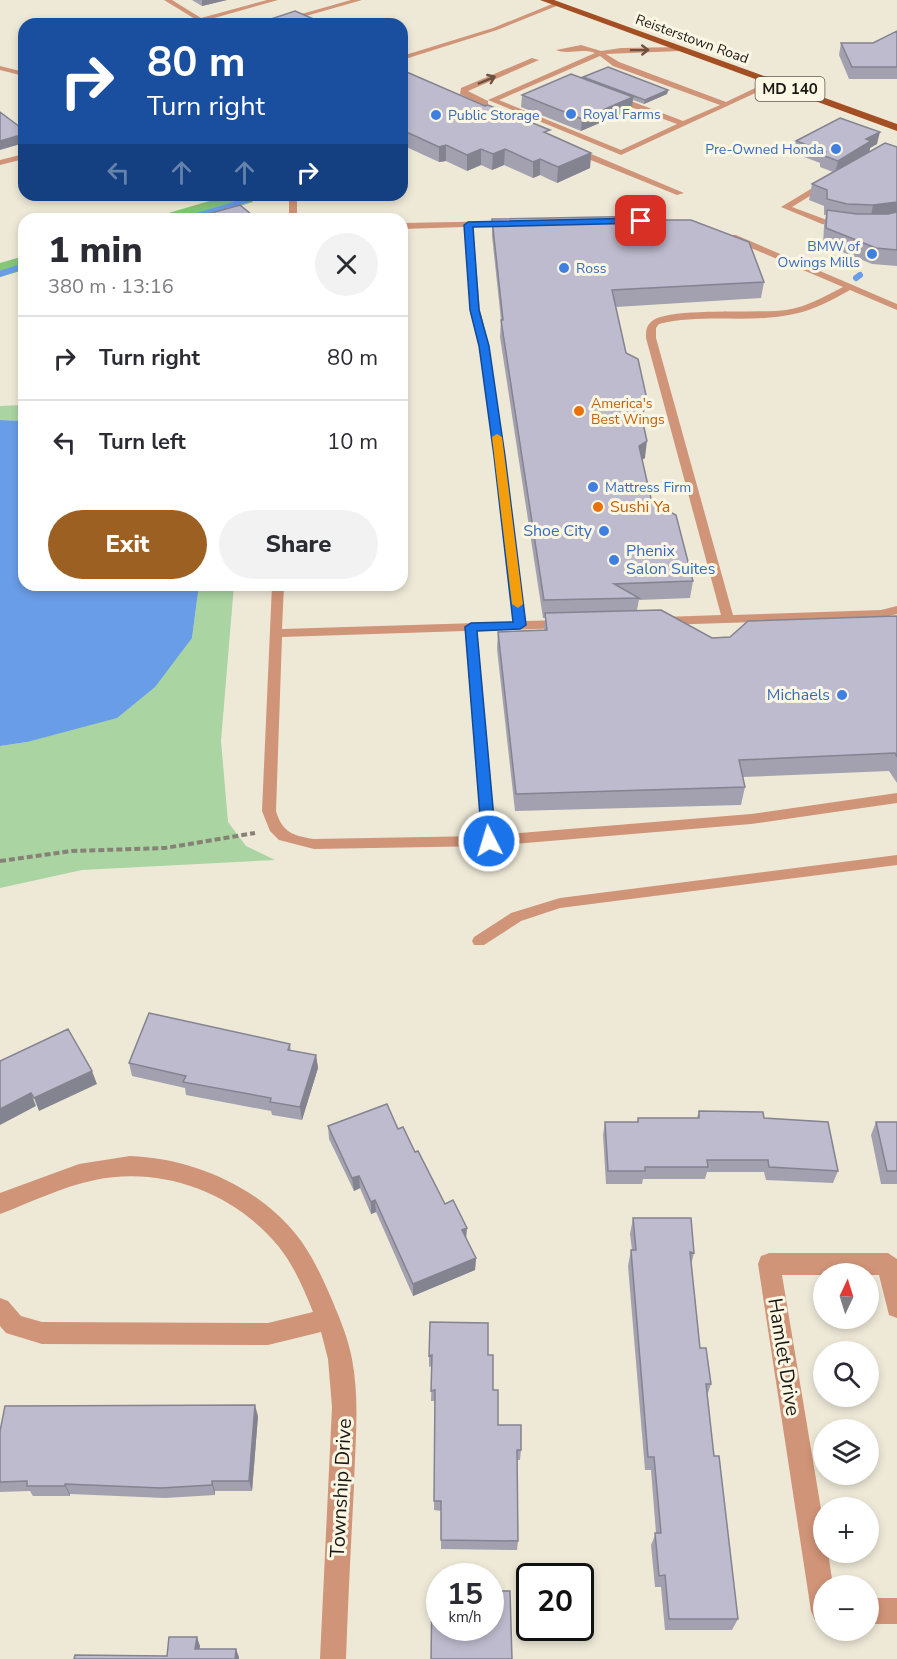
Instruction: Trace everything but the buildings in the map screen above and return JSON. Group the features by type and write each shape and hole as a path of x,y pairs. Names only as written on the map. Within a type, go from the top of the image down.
{"main road":[{"name":"Reisterstown Road","path":"545,0 897,128"}],"street":[{"name":"Township Drive","path":"0,1204 44,1184 82,1173 133,1166 173,1171 216,1185 255,1210 287,1240 329,1319 340,1359 344,1409 333,1659"},
{"name":"Hamlet Drive","path":"818,1575 769,1264 888,1264 897,1307"},
{"path":"0,1310 14,1325 42,1333 268,1334 329,1319"},
{"path":"879,1611 897,1611"}],"lane":[{"path":"166,0 197,18"},
{"path":"208,18 275,0"},
{"path":"292,18 359,0"},
{"path":"408,55 495,29 556,4"},
{"path":"560,50 581,47 601,53 616,64 725,104"},
{"path":"473,108 601,53 621,50 680,49"},
{"path":"535,60 464,90 464,94 621,153"},
{"path":"603,69 616,64"},
{"path":"0,68 18,72"},
{"path":"624,77 636,72"},
{"path":"554,75 564,78"},
{"path":"644,85 657,79"},
{"path":"604,162 773,83"},
{"path":"666,94 680,87"},
{"path":"606,94 683,124"},
{"path":"616,98 626,94"},
{"path":"638,107 648,102"},
{"path":"560,144 680,194"},
{"path":"0,163 18,158"},
{"path":"833,180 785,207 825,222 853,225"},
{"path":"408,226 521,223"},
{"path":"468,225 475,310 486,364 520,625"},
{"path":"720,232 897,307"},
{"path":"728,619 651,338 651,328 656,322 684,316 761,315 797,311 850,287"},
{"path":"278,591 269,811 273,828 288,840 314,844 489,841 751,819 897,798"},
{"path":"645,621 881,614 897,610"},
{"path":"277,633 577,624"},
{"path":"471,627 489,841"},
{"path":"479,940 516,917 560,903 897,860"}],"path":[{"path":"0,861 72,851 165,848 235,837 273,828"}],"green space":[{"path":"210,201 253,202 217,213 168,213"},
{"path":"18,258 18,272 0,277 0,263"},
{"path":"18,405 18,421 0,420 0,406"},
{"path":"198,591 234,591 221,741 228,822 246,846 275,860 82,870 0,888 0,746 27,742 192,638"}],"water":[{"path":"0,420 18,421 18,591 198,591 192,638 155,687 117,718 27,742 0,746"}],"waterway":[{"path":"204,213 245,201"},
{"path":"0,274 18,268"},
{"path":"856,278 860,275"}],"slow traffic":[{"path":"497,437 518,604"}],"place":[{"name":"Royal Farms","path":"571,114"},
{"name":"Public Storage","path":"436,115"},
{"name":"Pre-Owned Honda","path":"836,149"},
{"name":"BMW of Owings Mills","path":"872,254"},
{"name":"Ross","path":"564,268"},
{"name":"America's Best Wings","path":"579,411"},
{"name":"Mattress Firm","path":"593,487"},
{"name":"Sushi Ya","path":"598,507"},
{"name":"Shoe City","path":"604,531"},
{"name":"Phenix Salon Suites","path":"614,560"},
{"name":"Michaels","path":"842,695"}],"route":[{"path":"489,841 471,627 520,625 500,456 484,346 475,310 468,225 641,221"}]}
